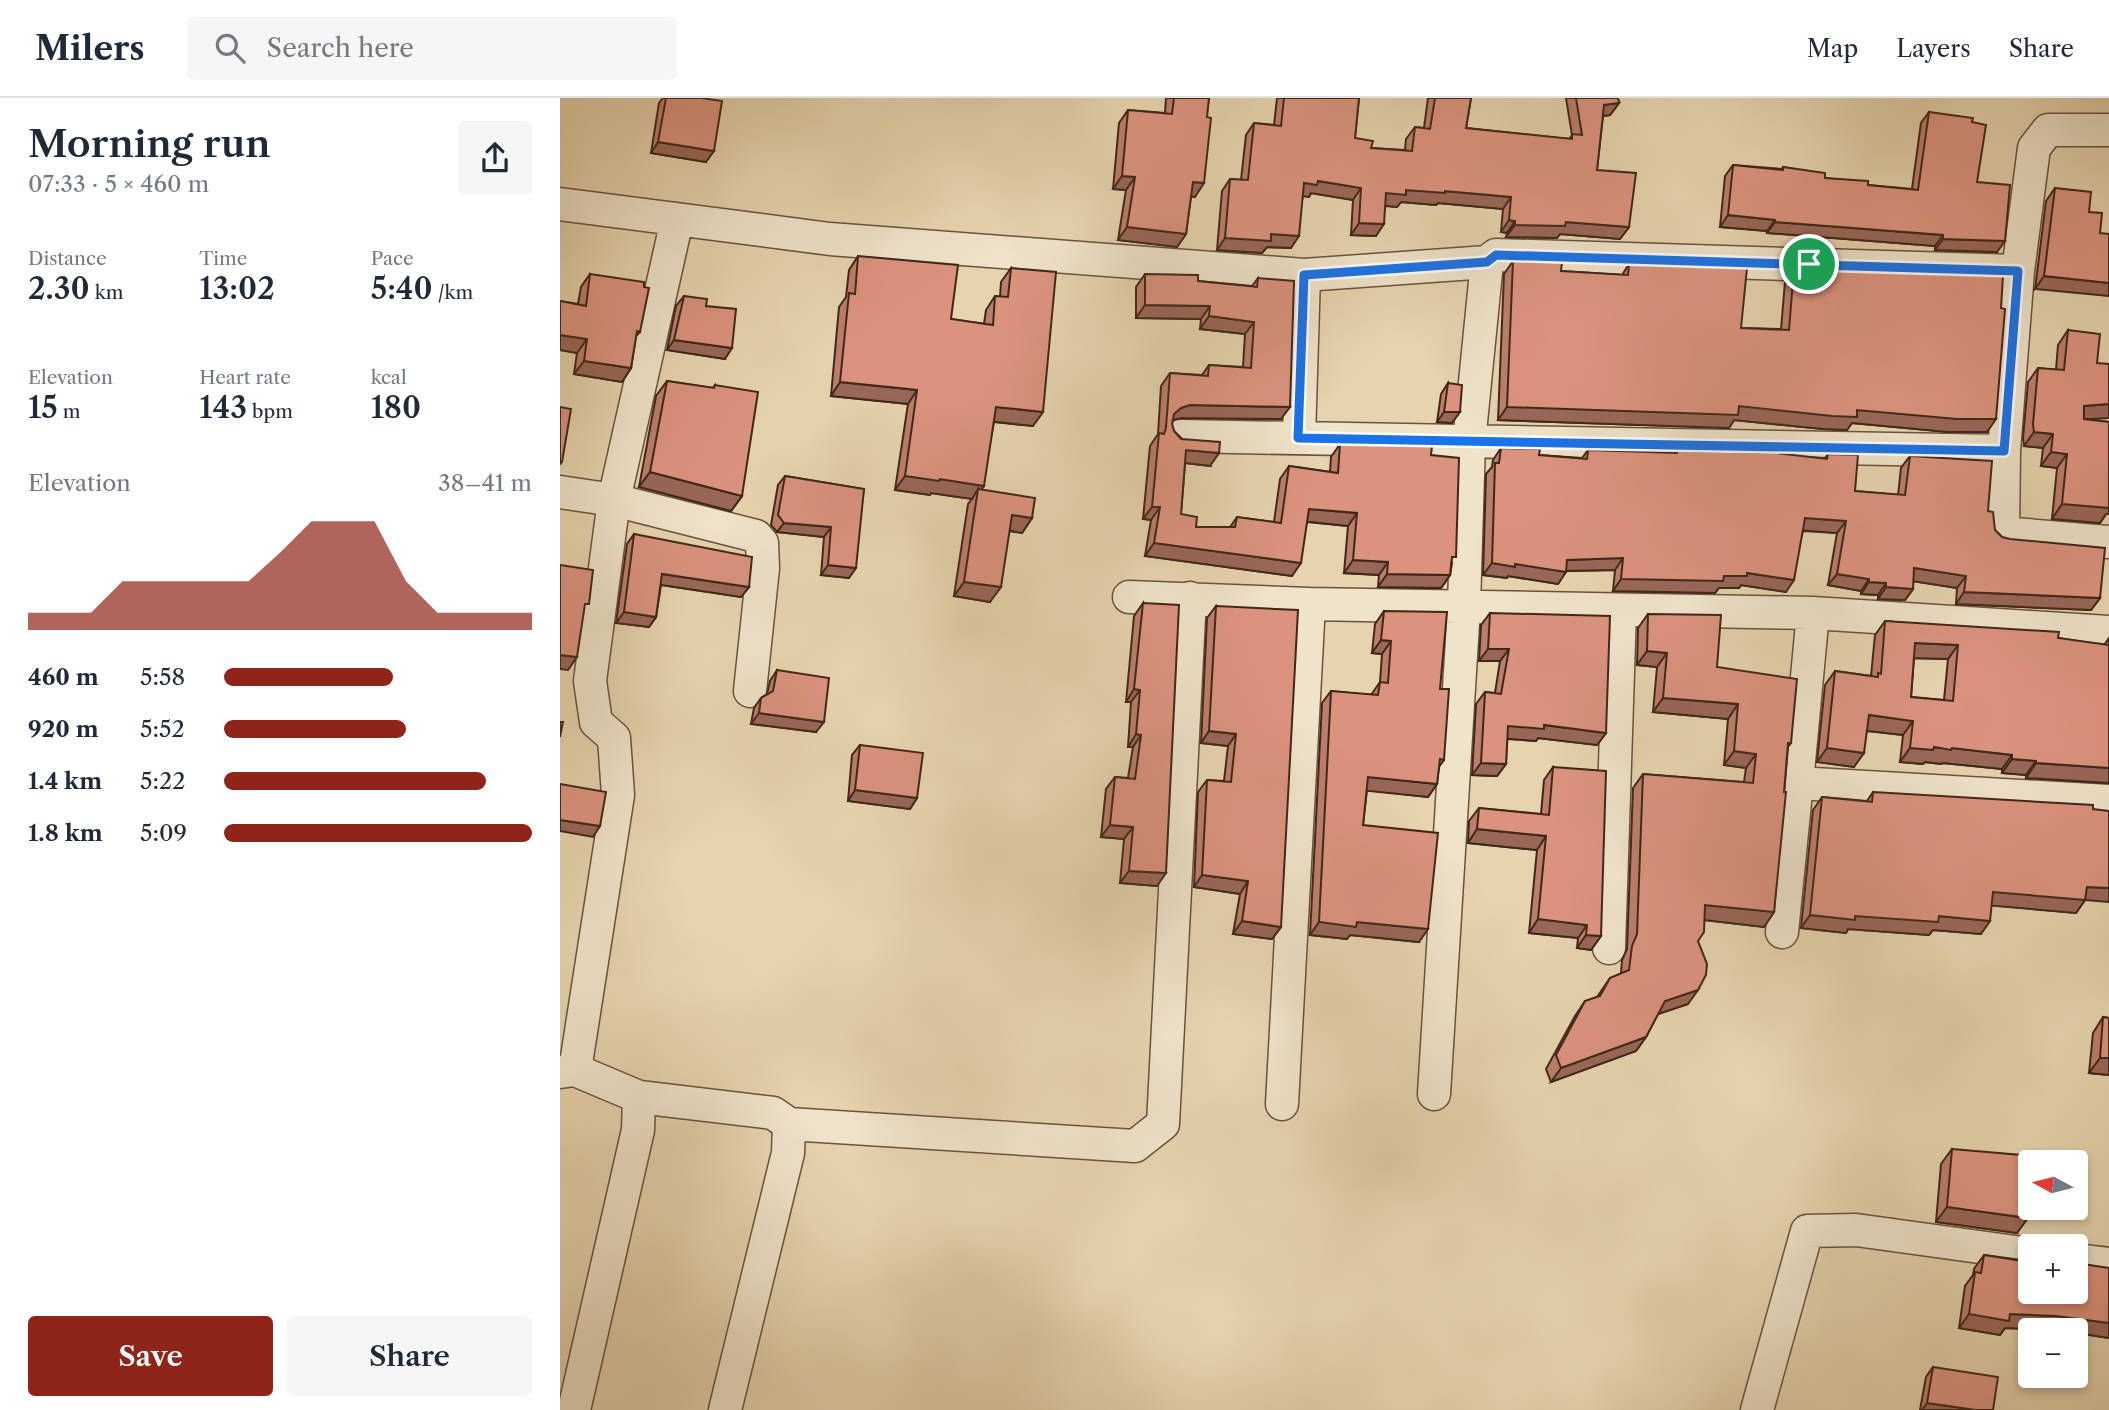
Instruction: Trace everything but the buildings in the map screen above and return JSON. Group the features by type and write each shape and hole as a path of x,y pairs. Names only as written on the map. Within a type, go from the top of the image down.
{"street":[{"path":"2109,130 2048,130 2034,148 2018,271 2004,451 2003,533 2109,542"},
{"path":"560,204 830,239 1304,275 1487,262 1496,255 2018,271"},
{"path":"677,219 614,500 590,681 596,722 614,738 618,795 568,1071 639,1097 772,1113 789,1124 1135,1146 1163,1124 1190,598"},
{"path":"1434,1094 1464,607 1469,442 1487,262"},
{"path":"1298,438 1304,275"},
{"path":"1181,436 2004,451"},
{"path":"560,492 614,500 756,536 762,543 763,568 750,691"},
{"path":"1129,597 1620,611 1813,612 2109,632"},
{"path":"1282,1104 1309,604"},
{"path":"1609,948 1620,611"},
{"path":"1782,932 1813,612"},
{"path":"1797,783 2109,801"},
{"path":"574,1410 638,1130 639,1097"},
{"path":"725,1410 788,1153 789,1124"},
{"path":"1756,1410 1807,1231 1856,1230 2018,1252"},
{"path":"2088,1261 2109,1264"}],"route":[{"path":"1496,255 1809,264 2018,271 2004,451 1298,438 1304,275 1487,262 1496,255"}]}
